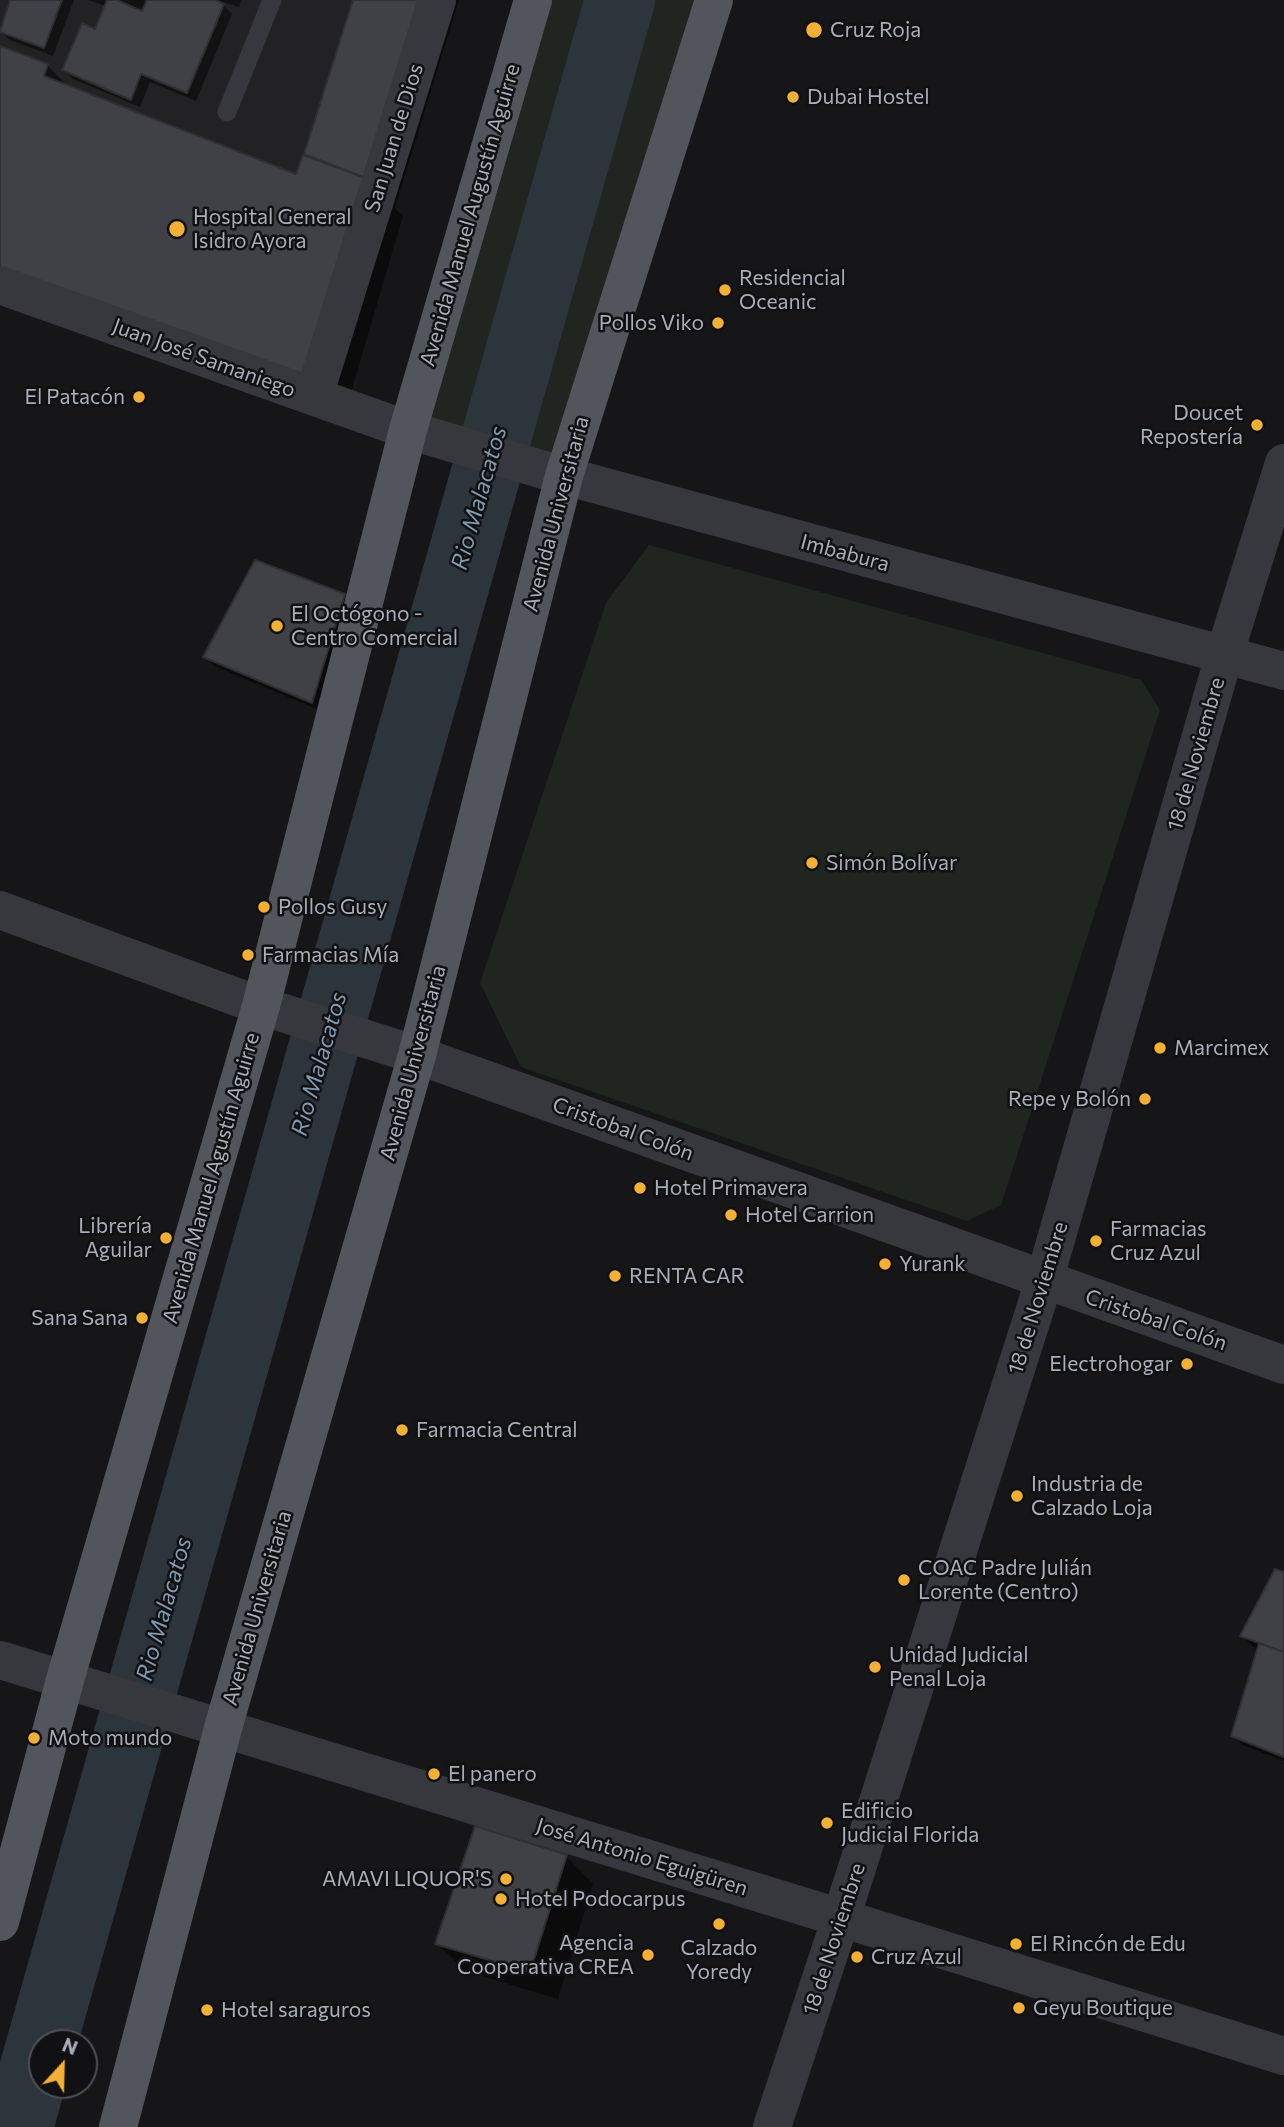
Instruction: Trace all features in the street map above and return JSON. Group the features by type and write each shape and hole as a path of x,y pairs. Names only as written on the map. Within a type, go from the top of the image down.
{"main road":[{"name":"Avenida Manuel Augustín Aguirre","path":"415,432 533,0"},
{"name":"Avenida Universitaria","path":"118,2127 210,1724 405,1051 559,474 714,0"},
{"name":"Avenida Manuel Agustín Aguirre","path":"0,1922 268,1008 415,432"}],"street":[{"name":"San Juan de Dios","path":"314,396 437,0"},
{"name":"Juan José Samaniego","path":"0,285 415,432"},
{"name":"Imbabura","path":"415,432 559,474 1284,671"},
{"name":"18 de Noviembre","path":"772,2127 1044,1281 1224,656 1284,463"},
{"name":"Cristobal Colón","path":"0,910 268,1008 405,1051 1284,1365"},
{"name":"José Antonio Eguigüren","path":"0,1660 1284,2056"}],"lane":[{"path":"227,112 269,1"}],"shaded area":[{"name":"Hospital General Isidro Ayora","path":"0,0 423,0 368,179 0,280"},
{"path":"534,0 712,0 563,475 409,430"},
{"path":"649,545 1141,680 1160,710 1001,1205 967,1221 521,1067 480,983 606,603"}],"building":[{"path":"10,0 62,0 44,48 0,32"},
{"path":"107,0 117,0 142,11 147,0 215,0 224,4 187,93 141,74 131,100 62,70 82,23 95,29"},
{"path":"353,0 423,0 368,179 304,154"},
{"path":"0,46 48,64 44,76 296,174 303,155 368,179 307,389 0,280"},
{"name":"El Octógono - Centro Comercial","path":"255,560 345,594 312,703 203,657"},
{"path":"1275,1569 1284,1572 1284,1652 1240,1636"},
{"path":"1259,1643 1284,1652 1284,1757 1231,1736"},
{"name":"Hotel Podocarpus","path":"475,1826 567,1855 530,1972 435,1944"}],"waterway":[{"name":"Rio Malacatos","path":"18,2127 620,0"}],"place":[{"name":"Cruz Roja","path":"814,30"},
{"name":"Dubai Hostel","path":"793,97"},
{"name":"Hospital General Isidro Ayora","path":"177,229"},
{"name":"Residencial Oceanic","path":"725,290"},
{"name":"Pollos Viko","path":"718,323"},
{"name":"El Patacón","path":"139,397"},
{"name":"Doucet Repostería","path":"1257,425"},
{"name":"El Octógono - Centro Comercial","path":"277,626"},
{"name":"Simón Bolívar","path":"812,863"},
{"name":"Pollos Gusy","path":"264,907"},
{"name":"Farmacias Mía","path":"248,955"},
{"name":"Marcimex","path":"1160,1048"},
{"name":"Repe y Bolón","path":"1145,1099"},
{"name":"Hotel Primavera","path":"640,1188"},
{"name":"Hotel Carrion","path":"731,1215"},
{"name":"Librería Aguilar","path":"166,1238"},
{"name":"Farmacias Cruz Azul","path":"1096,1241"},
{"name":"Yurank","path":"885,1264"},
{"name":"RENTA CAR","path":"615,1276"},
{"name":"Sana Sana","path":"142,1318"},
{"name":"Electrohogar","path":"1187,1364"},
{"name":"Farmacia Central","path":"402,1430"},
{"name":"Industria de Calzado Loja","path":"1017,1496"},
{"name":"COAC Padre Julián Lorente (Centro)","path":"904,1580"},
{"name":"Unidad Judicial Penal Loja","path":"875,1667"},
{"name":"Moto mundo","path":"34,1738"},
{"name":"El panero","path":"434,1774"},
{"name":"Edificio Judicial Florida","path":"827,1823"},
{"name":"AMAVI LIQUOR'S","path":"506,1879"},
{"name":"Hotel Podocarpus","path":"501,1899"},
{"name":"Calzado Yoredy","path":"719,1924"},
{"name":"El Rincón de Edu","path":"1016,1944"},
{"name":"Agencia Cooperativa CREA","path":"648,1955"},
{"name":"Cruz Azul","path":"857,1957"},
{"name":"Geyu Boutique","path":"1019,2008"},
{"name":"Hotel saraguros","path":"207,2010"}]}
